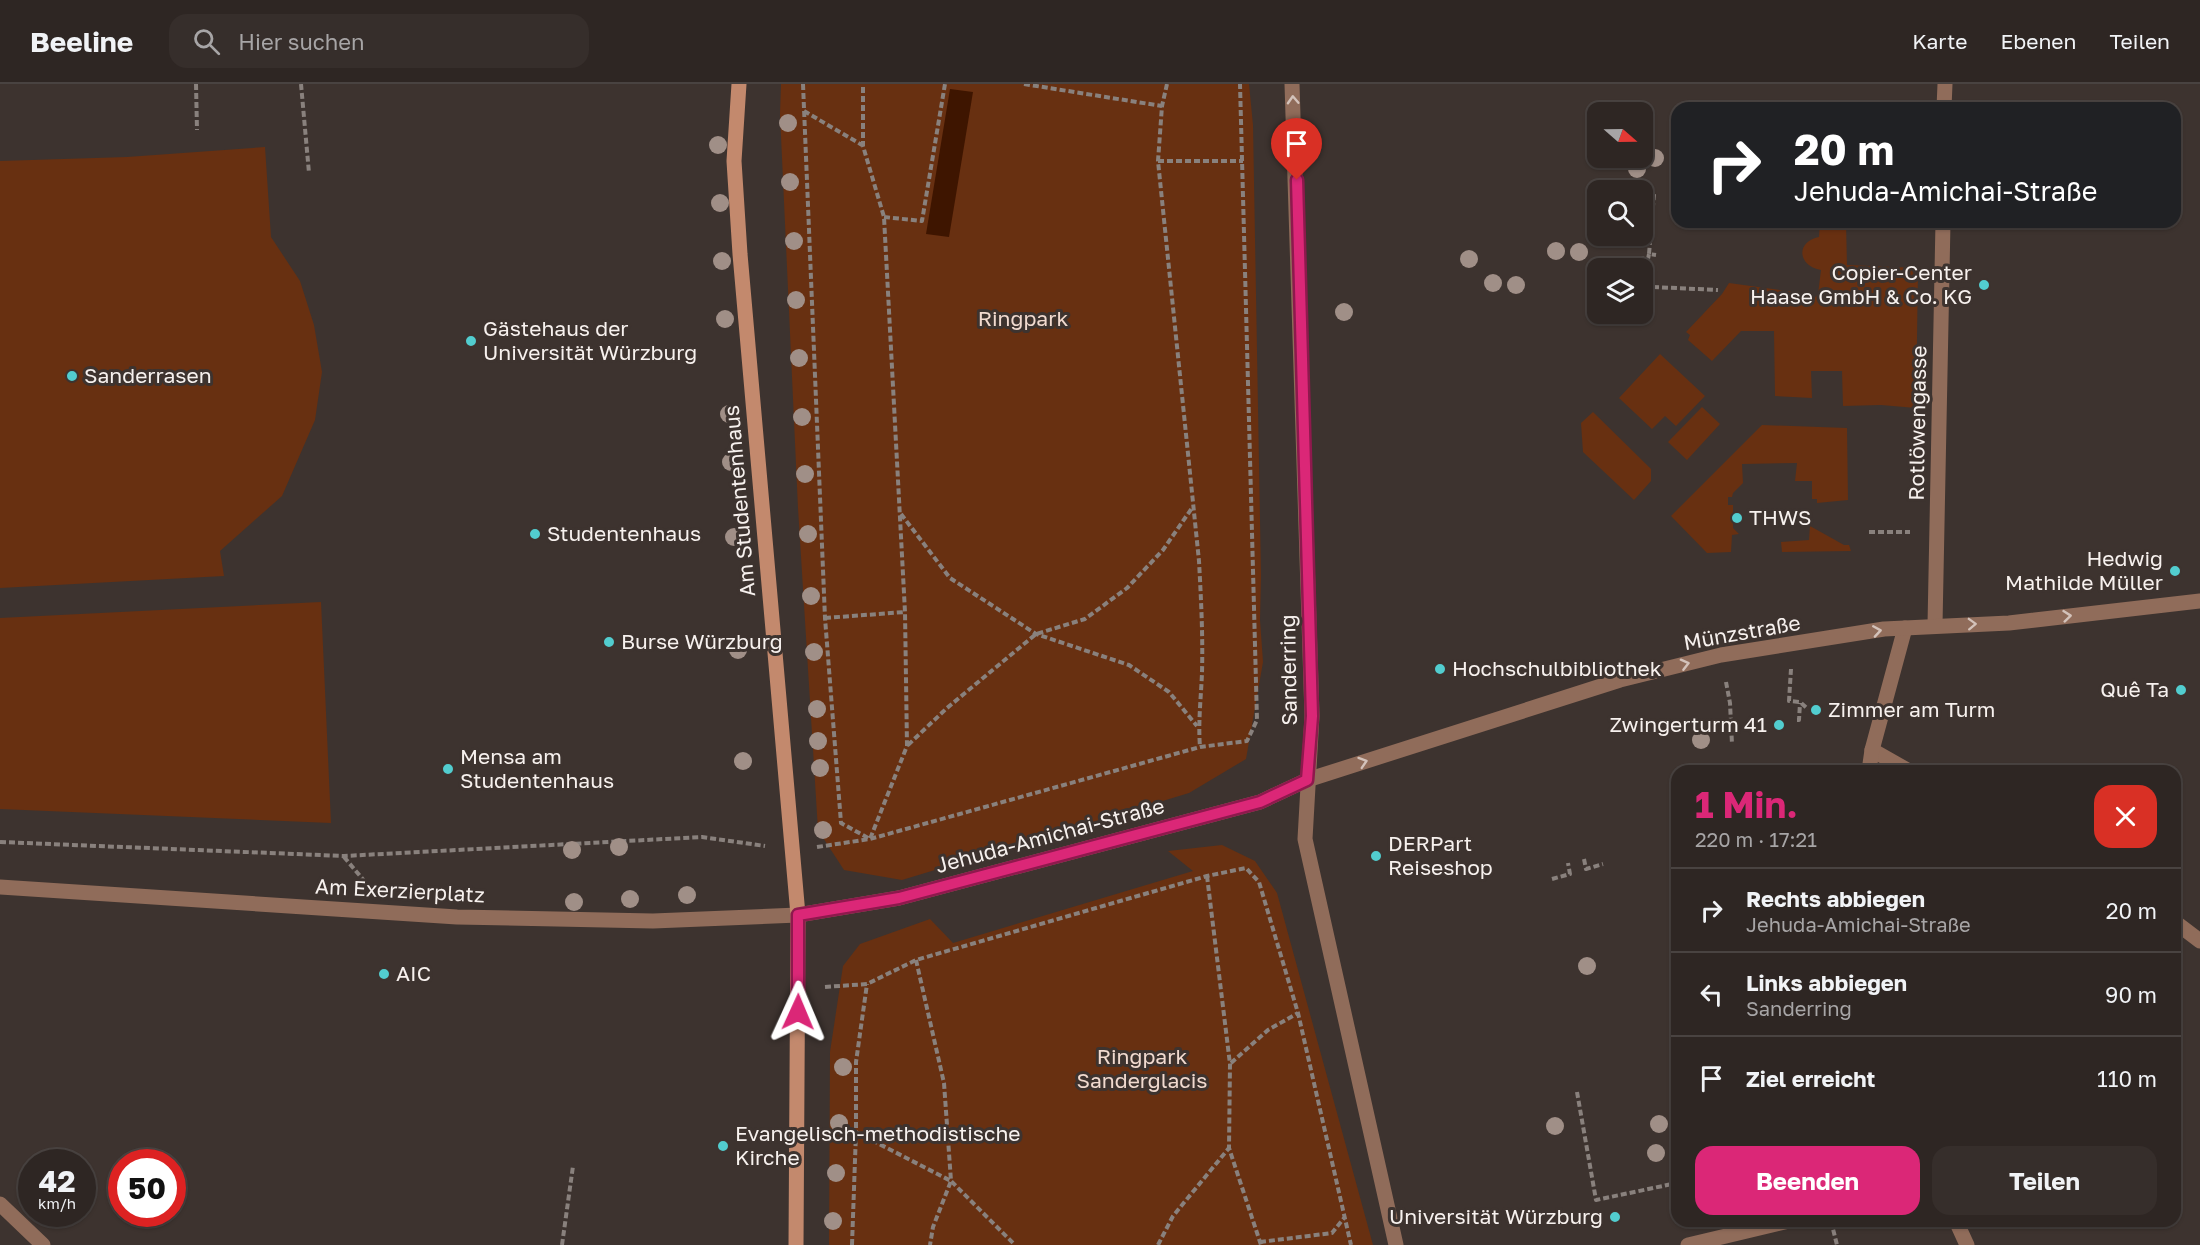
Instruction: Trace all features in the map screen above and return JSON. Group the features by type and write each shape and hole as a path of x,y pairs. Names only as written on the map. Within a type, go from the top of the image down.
{"main road":[{"name":"Am Studentenhaus","path":"739,84 734,161 740,254 798,915 796,1245"}],"street":[{"name":"Sanderring","path":"1292,84 1312,716 1305,840 1396,1245"},
{"path":"1944,102 1945,84"},
{"name":"Rotlöwengasse","path":"1935,625 1942,228"},
{"name":"Münzstraße","path":"1307,780 1620,680 1721,655 1905,628 2009,623 2200,602"},
{"path":"1870,765 1905,628"},
{"path":"1872,750 1898,765"},
{"name":"Jehuda-Amichai-Straße","path":"798,915 899,898 1260,802 1307,780"},
{"name":"Am Exerzierplatz","path":"0,887 457,917 652,921 798,915"},
{"path":"2181,926 2200,941"},
{"path":"0,1204 43,1245"},
{"path":"1688,1245 1764,1227"},
{"path":"1959,1227 1967,1245"}],"path":[{"path":"196,84 198,130"},
{"path":"301,84 309,173"},
{"path":"803,84 825,618 841,823 870,838"},
{"path":"863,84 863,146 884,217 905,612 907,746 870,838"},
{"path":"884,217 922,221 945,84"},
{"path":"1024,84 1162,105"},
{"path":"1167,84 1162,105 1158,161 1199,561 1202,619 1202,674 1198,726 1200,747"},
{"path":"0,842 344,856 702,837 792,851 870,838 1200,747 1247,741 1257,720 1240,84"},
{"path":"804,110 863,146"},
{"path":"1158,161 1243,160"},
{"path":"1648,258 1654,194"},
{"path":"1648,254 1656,255"},
{"path":"1653,287 1718,290"},
{"path":"907,746 955,700 1036,634 1085,619 1127,588 1163,550 1193,507"},
{"path":"900,513 950,578 1036,634 1129,665 1169,692 1198,726"},
{"path":"1869,532 1936,532"},
{"path":"825,618 905,612"},
{"path":"1721,655 1730,703 1732,744"},
{"path":"1790,686 1790,701 1800,702 1808,709"},
{"path":"1797,720 1799,720 1800,702"},
{"path":"1584,859 1586,869 1602,864"},
{"path":"1552,879 1570,874 1568,863"},
{"path":"799,989 867,984 916,960 1207,876 1246,868 1259,882 1298,1013 1351,1245"},
{"path":"1207,876 1230,1064 1229,1148 1261,1244 1332,1233 1345,1218"},
{"path":"916,960 944,1083 951,1181 933,1227 930,1245"},
{"path":"852,1245 856,1062 867,984"},
{"path":"1230,1064 1268,1030 1298,1013"},
{"path":"1577,1092 1596,1200 1671,1184"},
{"path":"856,1132 951,1181 1015,1245"},
{"path":"1158,1245 1173,1216 1229,1148"},
{"path":"562,1245 573,1167"},
{"path":"1832,1227 1837,1245"}],"green space":[{"name":"Ringpark","path":"781,84 1249,84 1253,125 1260,620 1263,662 1246,759 1189,793 902,880 844,870 818,830 798,508 780,114"},
{"path":"265,147 271,237 300,281 314,325 322,372 315,420 282,496 220,551 224,576 0,588 0,161 127,157"},
{"path":"1820,228 1846,228 1847,265 1918,268 1916,408 1881,405 1843,406 1842,371 1811,371 1812,398 1775,396 1774,331 1741,331 1712,361 1688,340 1690,335 1686,332 1722,294 1729,283 1794,292 1793,302 1810,303 1818,294 1821,270 1808,264 1802,254 1806,244 1819,237"},
{"path":"1660,354 1705,396 1676,426 1665,416 1652,429 1619,398"},
{"path":"1702,407 1720,424 1687,460 1668,442"},
{"path":"1593,412 1651,469 1651,481 1634,500 1583,452 1581,423"},
{"path":"1762,425 1847,428 1848,500 1817,503 1817,499 1812,499 1812,481 1795,481 1797,463 1742,464 1743,483 1732,497 1728,497 1728,505 1733,505 1733,528 1739,534 1732,535 1731,552 1707,553 1671,516"},
{"path":"1810,526 1844,545 1849,545 1851,551 1782,552 1781,542 1809,540"},
{"path":"321,602 331,823 0,809 0,618"},
{"name":"Ringpark Sanderglacis","path":"1222,845 1255,861 1277,893 1373,1245 829,1245 830,1052 843,966 860,944 930,919 953,943 1193,871 1168,851"}],"shaded area":[{"path":"950,89 973,92 949,237 926,234"}],"place":[{"name":"Copier-Center Haase GmbH & Co. KG","path":"1984,285"},
{"name":"Gästehaus der Universität Würzburg","path":"471,341"},
{"name":"Sanderrasen","path":"72,376"},
{"name":"THWS","path":"1737,518"},
{"name":"Studentenhaus","path":"535,534"},
{"name":"Hedwig Mathilde Müller","path":"2175,571"},
{"name":"Burse Würzburg","path":"609,642"},
{"name":"Hochschulbibliothek","path":"1440,669"},
{"name":"Quê Ta","path":"2181,690"},
{"name":"Zimmer am Turm","path":"1816,710"},
{"name":"Zwingerturm 41","path":"1779,725"},
{"name":"Mensa am Studentenhaus","path":"448,769"},
{"name":"DERPart Reiseshop","path":"1376,856"},
{"name":"AIC","path":"384,974"},
{"name":"Evangelisch-methodistische Kirche","path":"723,1146"},
{"name":"Universität Würzburg","path":"1615,1217"}],"route":[{"path":"798,1012 798,915 899,898 1260,802 1307,780 1312,716 1297,180"}]}
